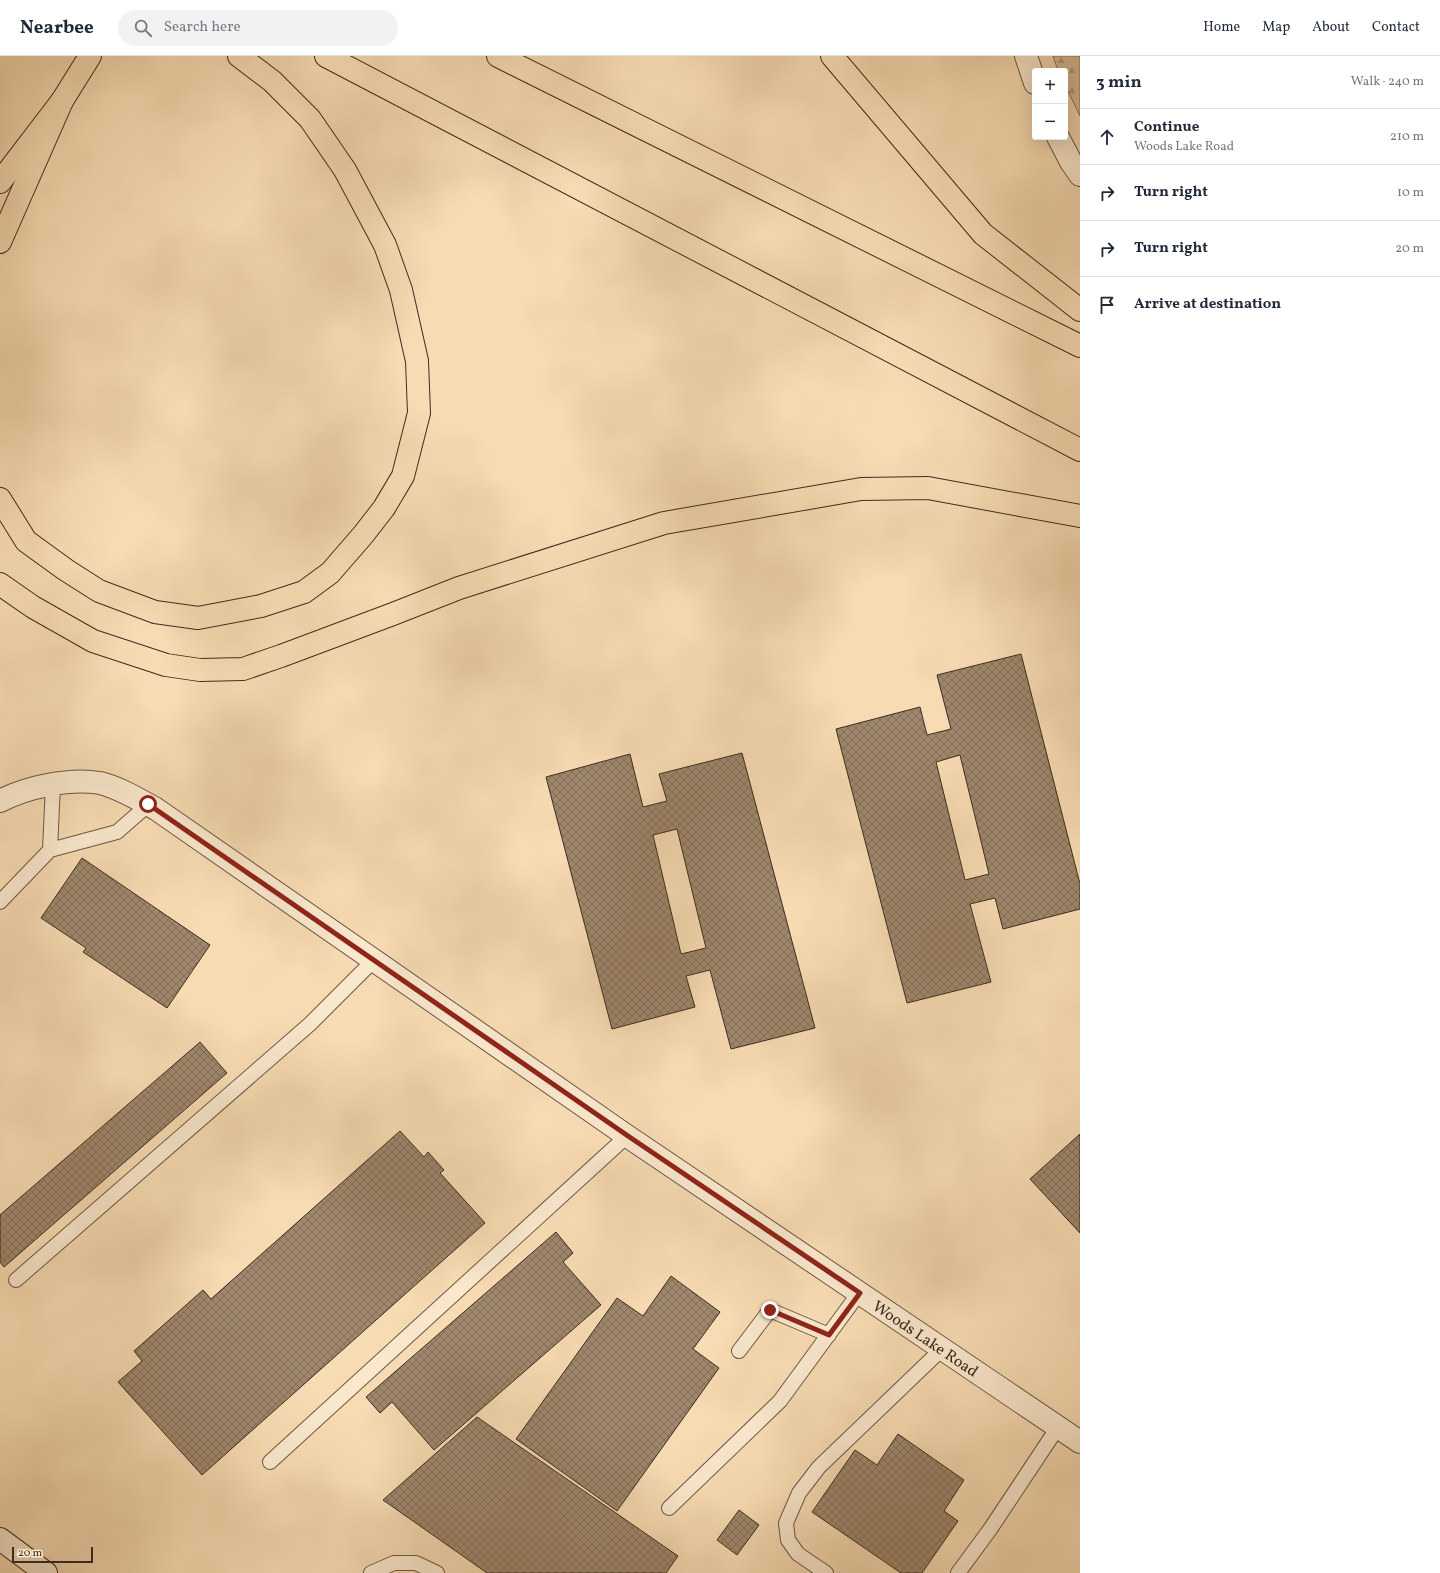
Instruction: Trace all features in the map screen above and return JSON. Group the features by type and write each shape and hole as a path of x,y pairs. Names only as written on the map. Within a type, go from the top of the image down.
{"main road":[{"path":"0,182 62,101 90,56"},
{"path":"0,499 26,541 66,570 99,591 155,612 198,618 261,606 304,592 330,573 363,535 384,508 403,476 419,413 417,361 401,290 385,245 345,170 310,119 272,81 239,56"},
{"path":"326,56 1080,450"},
{"path":"498,56 1080,346"},
{"path":"832,56 983,234 1080,310"},
{"path":"0,242 62,101"},
{"path":"0,584 33,607 93,640 166,665 200,670 243,669 459,588 664,523 861,490 928,488 1080,516"}],"street":[{"path":"1026,56 1032,74"},
{"path":"1060,140 1080,175"},
{"name":"Woods Lake Road","path":"0,801 32,789 53,784 79,782 100,784 128,794 148,804 628,1136 1080,1442"},
{"path":"0,1539 46,1573"}],"lane":[{"path":"50,850 53,784"},
{"path":"0,902 50,850 117,832 148,804"},
{"path":"16,1280 310,1024 374,960"},
{"path":"270,1462 628,1136"},
{"path":"669,1508 780,1401 860,1293"},
{"path":"739,1351 770,1310 829,1335"},
{"path":"826,1573 798,1554 788,1540 786,1523 799,1493 819,1467 942,1349"},
{"path":"958,1573 991,1528 1058,1427"},
{"path":"371,1573 394,1563 416,1563 437,1573"}],"green space":[{"path":"1053,56 1080,56 1080,116 1068,91 1068,68 1057,68"}],"building":[{"path":"1021,654 1080,884 1080,909 1003,929 995,898 970,904 991,982 907,1003 836,729 920,707 927,735 951,729 937,675","holes":["960,755 989,874 965,880 936,762"]},
{"path":"742,753 815,1028 731,1049 710,970 686,976 695,1007 612,1029 546,777 630,754 643,807 667,801 659,774","holes":["677,829 706,948 681,954 653,835"]},
{"path":"82,858 210,945 167,1008 83,952 86,948 41,918"},
{"path":"200,1042 227,1073 4,1267 0,1262 0,1215"},
{"path":"400,1131 424,1157 428,1152 444,1170 440,1173 485,1223 202,1475 118,1382 142,1361 134,1351 203,1290 211,1299"},
{"path":"1080,1134 1080,1233 1030,1179"},
{"path":"556,1232 573,1253 563,1262 601,1305 434,1450 392,1402 380,1413 366,1397"},
{"path":"671,1276 720,1312 693,1349 719,1368 617,1511 516,1439 617,1298 643,1316"},
{"path":"477,1417 678,1556 666,1573 487,1573 383,1500"},
{"path":"898,1434 964,1480 944,1511 958,1521 922,1573 901,1573 812,1512 855,1450 877,1465"},
{"path":"739,1510 759,1525 737,1555 717,1540"}],"route":[{"path":"148,804 628,1136 860,1293 829,1335 770,1310"}]}
